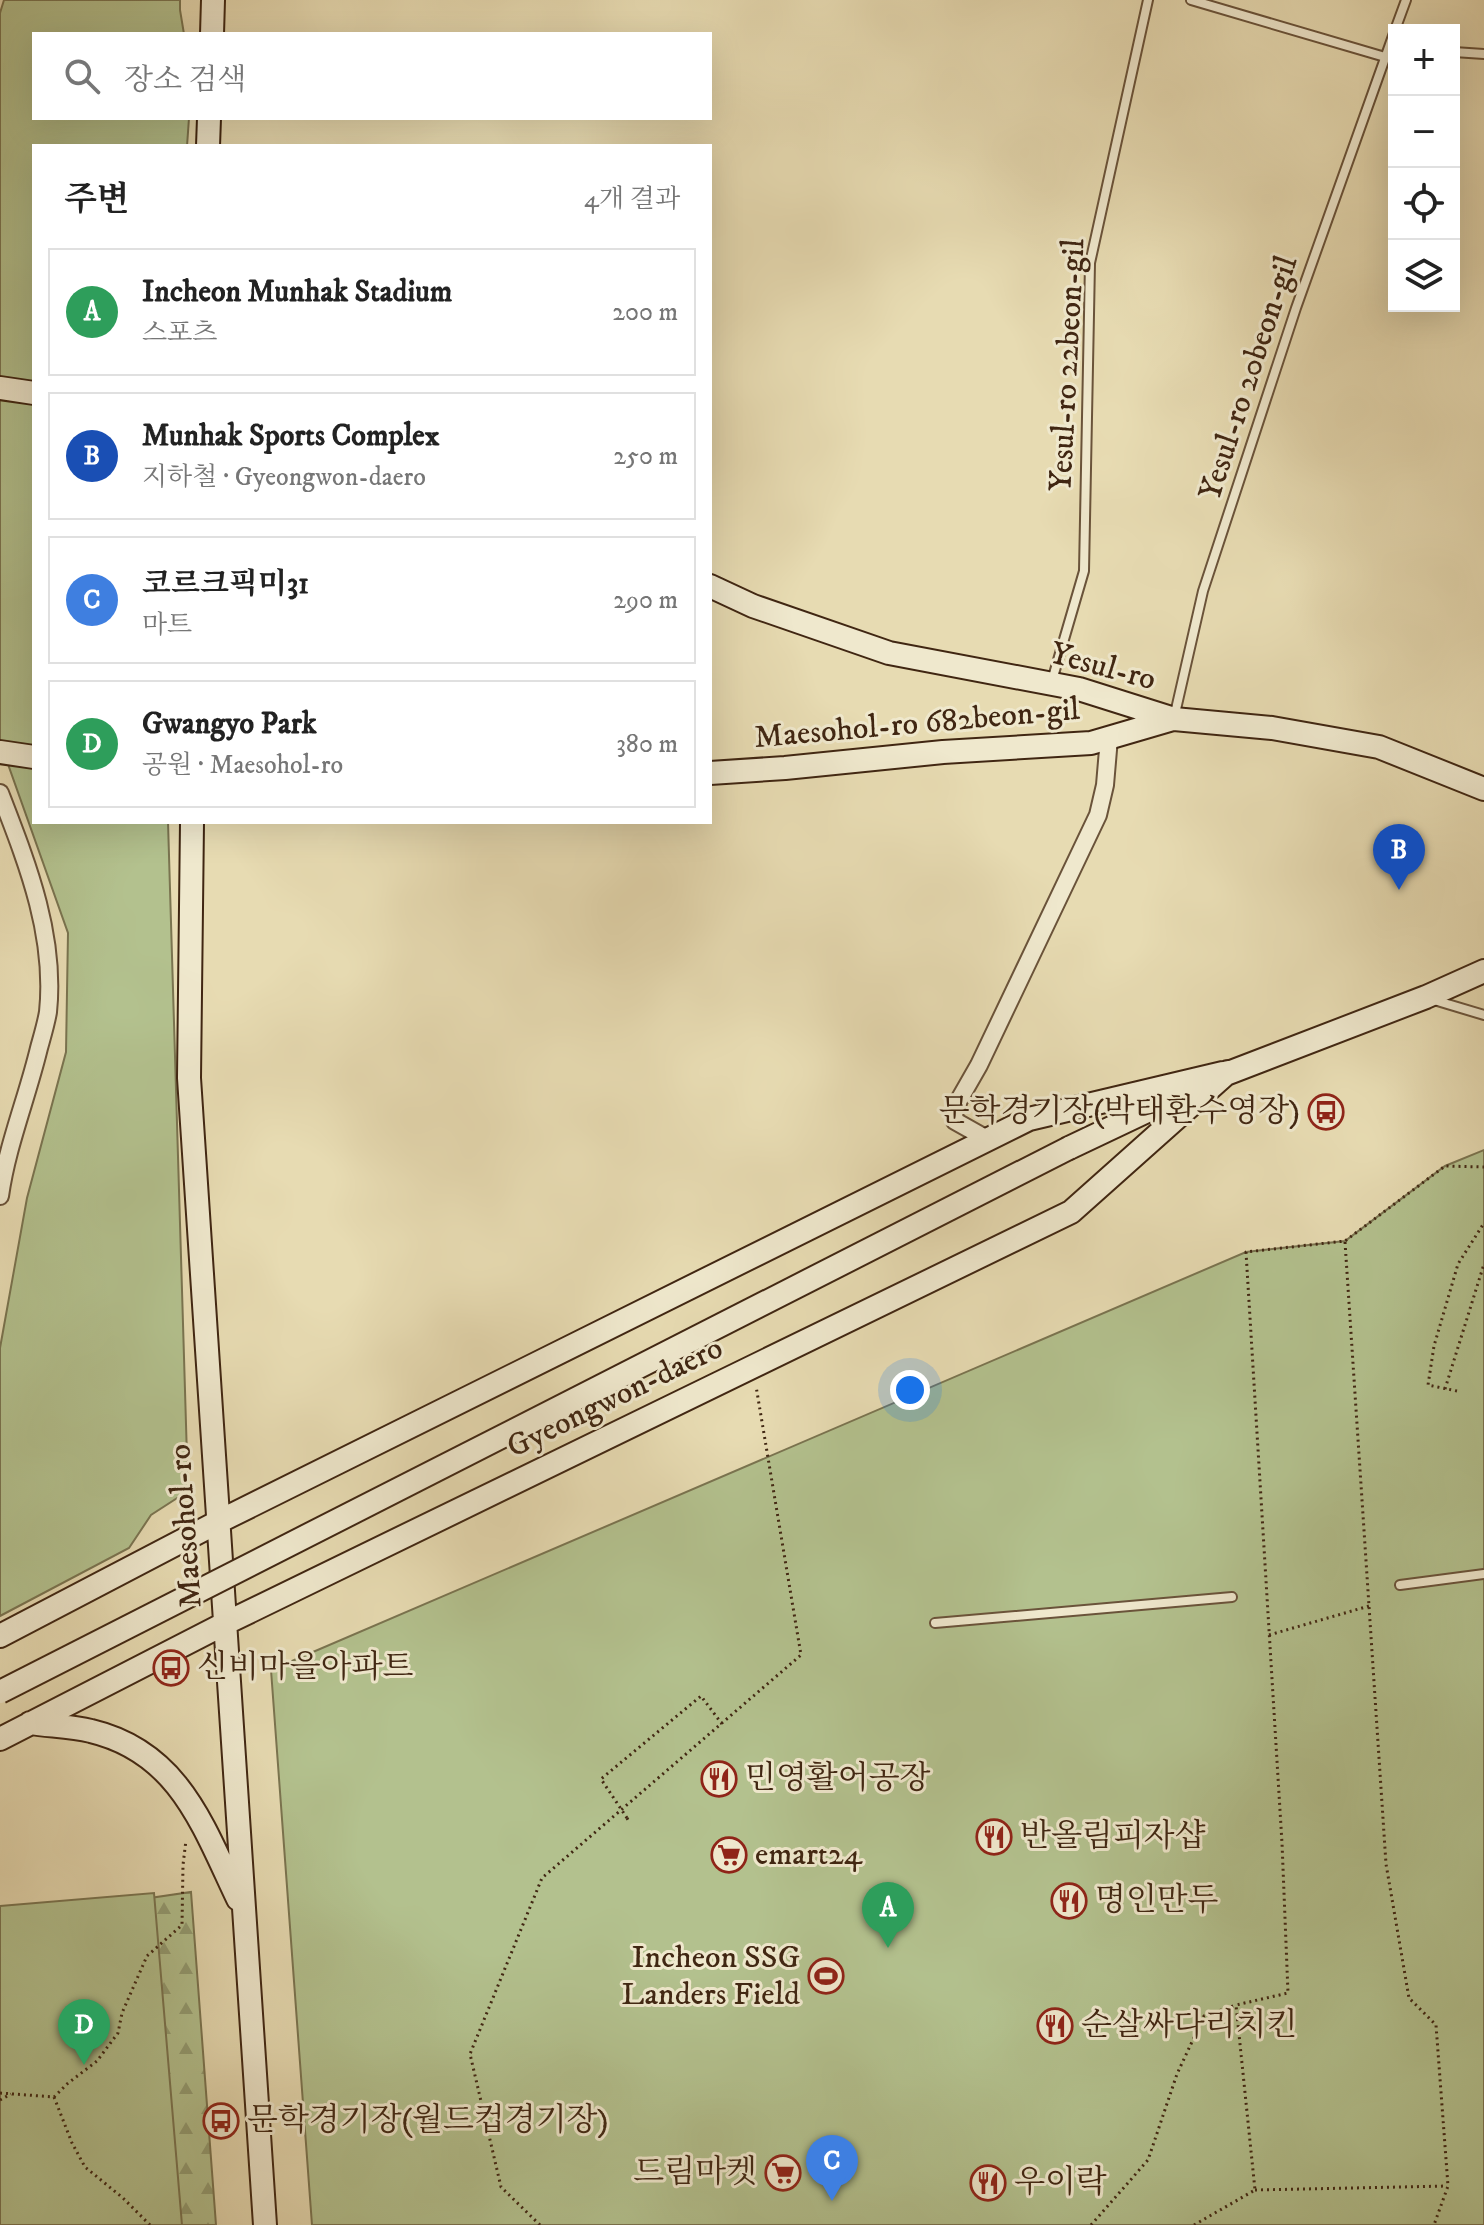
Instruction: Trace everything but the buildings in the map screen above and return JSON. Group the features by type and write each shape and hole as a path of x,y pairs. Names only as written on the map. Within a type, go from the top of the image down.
{"main road":[{"path":"212,32 213,0"},
{"path":"208,144 209,120"},
{"path":"0,388 32,393"},
{"name":"Yesul-ro","path":"712,587 753,606 889,653 1079,689 1174,719 1272,728 1379,747 1484,789"},
{"name":"Maesohol-ro 682beon-gil","path":"712,773 943,752 1091,743 1174,719"},
{"path":"0,752 32,757"},
{"name":"Maesohol-ro","path":"192,824 189,1078 265,2225"},
{"name":"Gyeongwon-daero","path":"0,1692 1069,1148 1228,1072 1426,997 1484,971"},
{"name":"Gyeongwon-daero","path":"0,1636 218,1522 1029,1119 1228,1072"},
{"name":"Gyeongwon-daero","path":"0,1739 224,1624 1071,1212 1228,1072"},
{"path":"30,1723 91,1731 131,1746 164,1769 192,1804 243,1910"}],"street":[{"path":"987,1139 955,1121 954,1114 1098,815 1105,785 1109,738"},
{"path":"0,793 30,871 49,953 47,1014 30,1086 5,1148 0,1196"}],"lane":[{"name":"Yesul-ro 22beon-gil","path":"1051,684 1084,571 1090,263 1148,0"},
{"path":"1191,0 1388,56"},
{"name":"Yesul-ro 20beon-gil","path":"1397,24 1406,0"},
{"path":"1460,52 1484,54"},
{"name":"Yesul-ro 20beon-gil","path":"1174,719 1203,591 1296,308 1388,62"},
{"path":"1426,997 1484,1015"},
{"path":"1400,1585 1484,1574"},
{"path":"935,1623 1232,1597"}],"path":[{"path":"1091,2225 1148,2160 1177,2074 1204,2016 1288,1993 1282,1843 1246,1252 1345,1241 1445,1166 1484,1167"},
{"path":"1457,1391 1428,1385 1434,1346 1458,1264 1484,1223"},
{"path":"1345,1241 1386,1864 1409,1998 1436,2025 1448,2186 1434,2225"},
{"path":"1445,1389 1484,1264"},
{"path":"540,2225 501,2187 470,2054 542,1878 801,1655 753,1367"},
{"path":"1269,1635 1369,1606"},
{"path":"629,1822 601,1779 701,1696 722,1724"},
{"path":"0,2093 54,2097 97,2061 118,2033 122,2013 147,1956 182,1925 183,1865 192,1804"},
{"path":"1236,2005 1255,2190"},
{"path":"0,2100 11,2094"},
{"path":"54,2097 85,2167 150,2225"},
{"path":"1194,2225 1255,2190 1448,2186"}],"green space":[{"path":"4,0 180,0 184,32 32,32 32,120 189,120 187,144 32,144 32,824 168,824 188,1491 151,1515 129,1548 0,1616 0,1348 27,1198 66,1052 68,933 4,753 0,752 0,13"},
{"path":"1484,1150 1484,2225 312,2225 271,1670 1246,1252 1345,1241 1445,1166"},
{"path":"191,1892 216,2225 0,2225 0,1920"},
{"path":"154,1893 182,2225 0,2225 0,1906"}],"place":[{"name":"Munhak Sports Complex","path":"1399,890"},
{"name":"문학경기장(박태환수영장)","path":"1326,1112"},
{"name":"신비마을아파트","path":"171,1668"},
{"name":"민영활어공장","path":"719,1779"},
{"name":"반올림피자샵","path":"994,1837"},
{"name":"emart24","path":"729,1855"},
{"name":"명인만두","path":"1069,1901"},
{"name":"Incheon Munhak Stadium","path":"888,1948"},
{"name":"Incheon SSG Landers Field","path":"826,1976"},
{"name":"순살싸다리치킨","path":"1055,2026"},
{"name":"Gwangyo Park","path":"84,2065"},
{"name":"문학경기장(월드컵경기장)","path":"221,2121"},
{"name":"드림마켓","path":"783,2173"},
{"name":"우이락","path":"988,2183"},
{"name":"코르크픽미31","path":"832,2201"}]}
